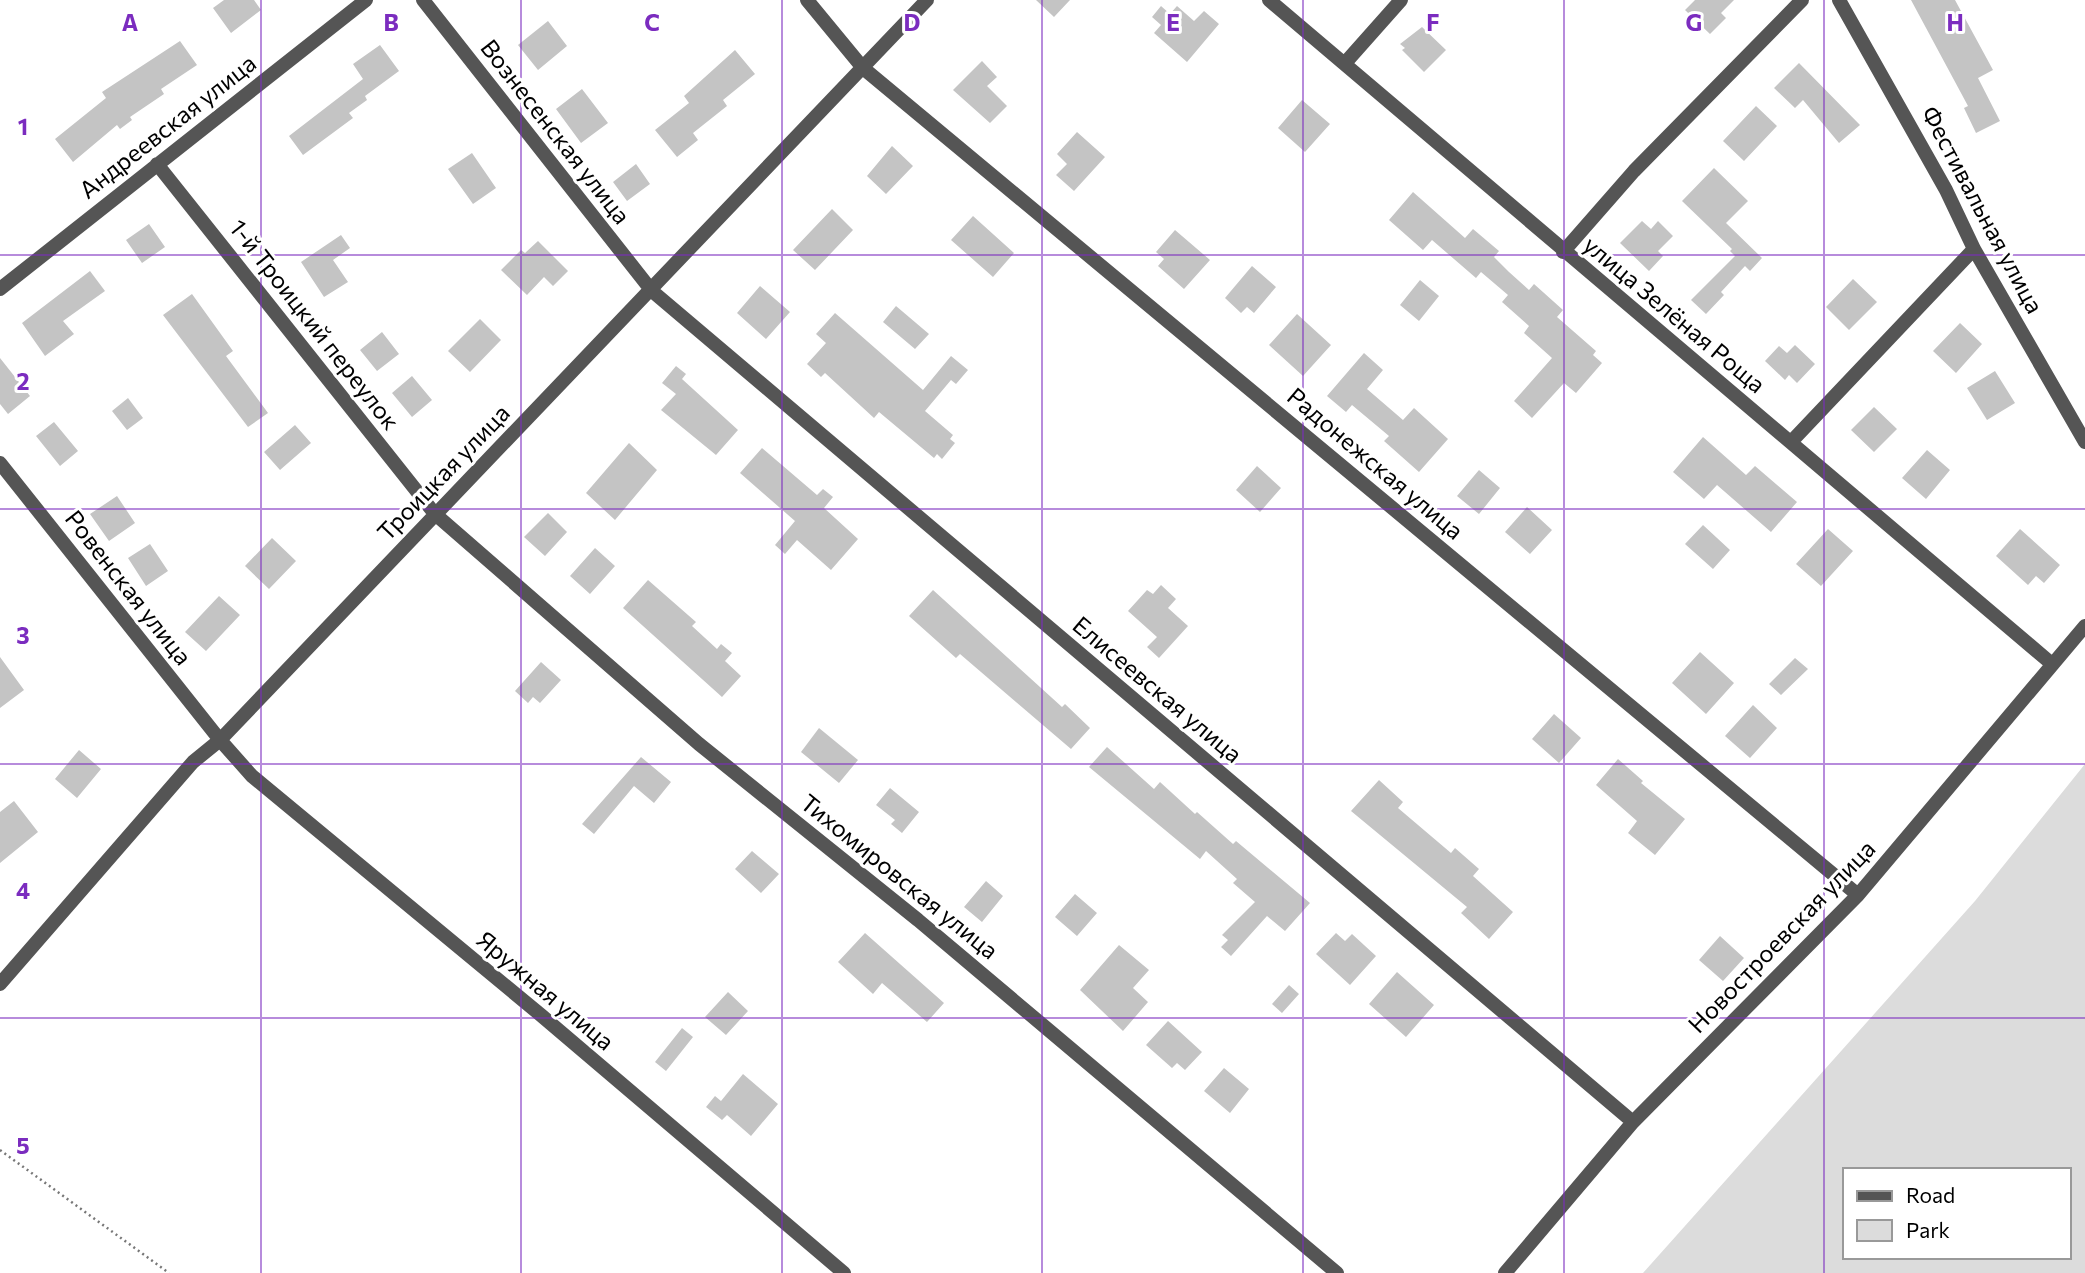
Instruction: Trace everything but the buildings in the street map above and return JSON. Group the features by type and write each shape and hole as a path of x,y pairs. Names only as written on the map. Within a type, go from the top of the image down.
{"street":[{"name":"Андреевская улица","path":"0,289 366,0"},
{"name":"Вознесенская улица","path":"423,0 652,291"},
{"name":"Радонежская улица","path":"807,0 863,68 1858,895"},
{"name":"Троицкая улица","path":"0,984 194,762 220,740 652,291 927,0"},
{"name":"улица Зелёная Роща","path":"1269,0 1346,62 1563,252 2052,664"},
{"path":"1346,62 1401,0"},
{"path":"1563,252 1634,171 1802,0"},
{"name":"Фестивальная улица","path":"1839,0 1946,190 1974,249 2085,442"},
{"name":"1-й Троицкий переулок","path":"157,164 435,514"},
{"path":"1791,442 1974,249"},
{"name":"Елисеевская улица","path":"652,291 1633,1122"},
{"name":"Ровенская улица","path":"0,463 220,740"},
{"name":"Тихомировская улица","path":"435,514 699,744 918,920 1337,1273"},
{"name":"Новостроевская улица","path":"1505,1273 1633,1122 1858,895 2085,625"},
{"name":"Яружная улица","path":"220,740 252,776 344,855 552,1025 844,1273"}],"path":[{"path":"0,1150 169,1273"}],"green space":[{"path":"2085,764 2085,1273 1643,1273 1975,901"}]}
